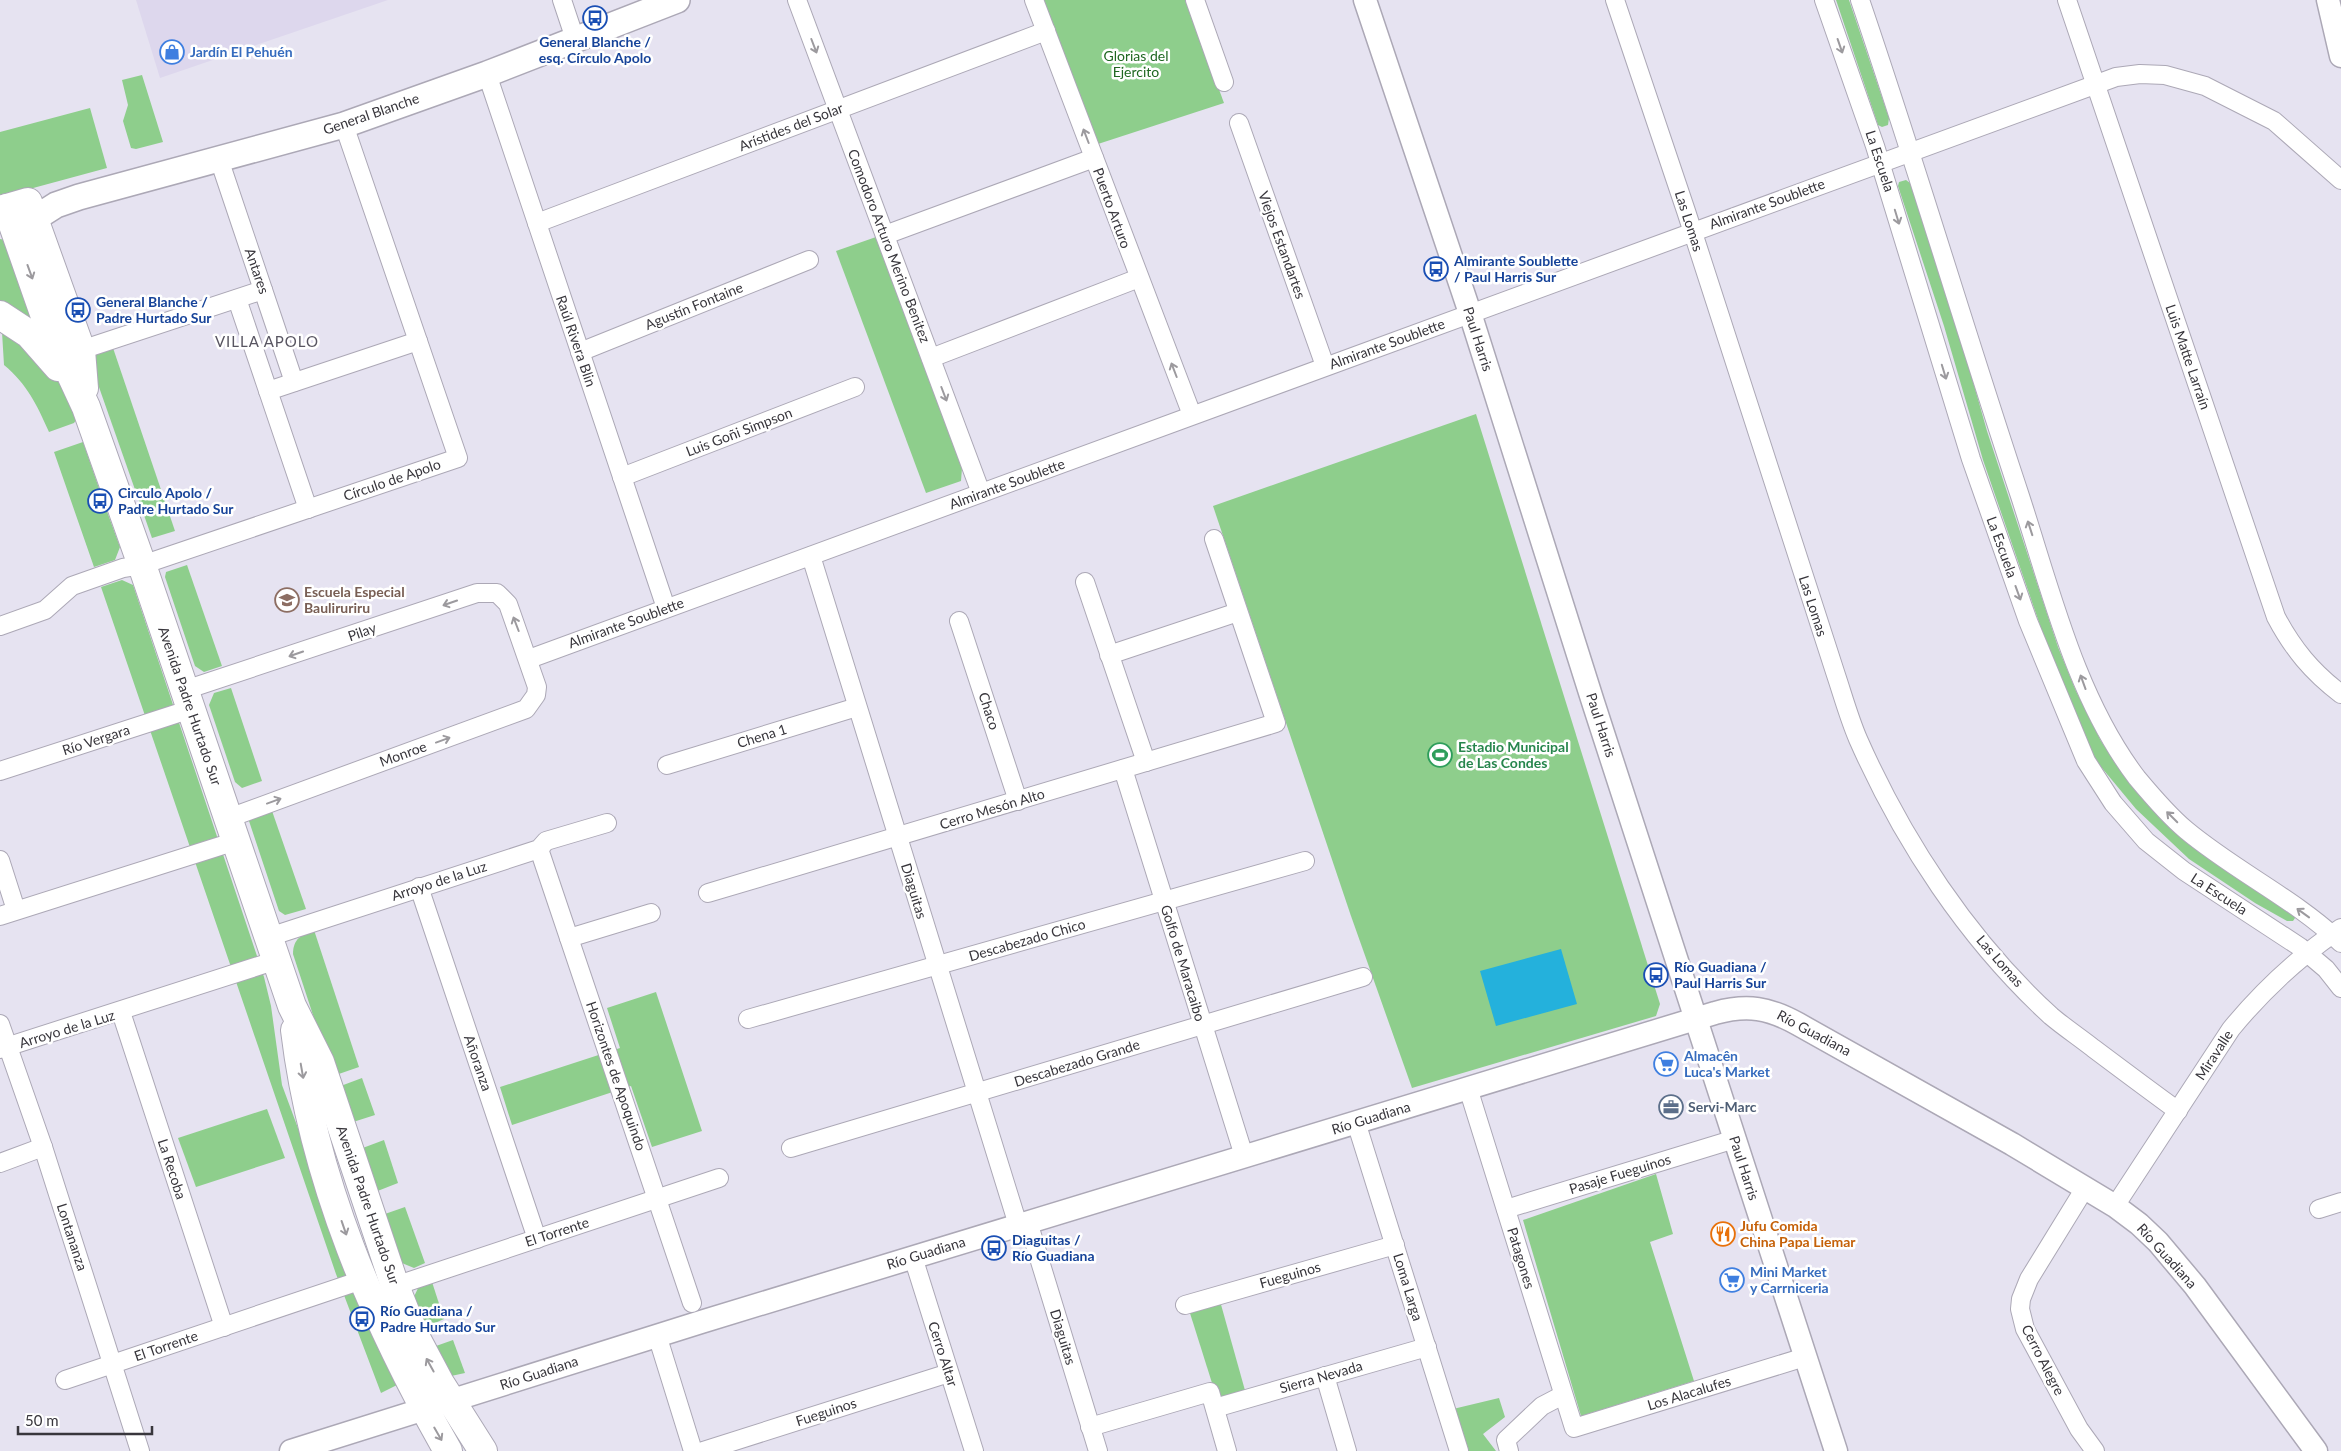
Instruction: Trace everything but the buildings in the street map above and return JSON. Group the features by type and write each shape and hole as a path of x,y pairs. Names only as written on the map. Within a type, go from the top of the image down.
{"main road":[{"name":"General Blanche","path":"20,214 344,125 487,74 677,0"},
{"name":"Avenida Padre Hurtado Sur","path":"20,214 81,350 86,407"},
{"name":"Avenida Padre Hurtado Sur","path":"20,214 48,325 86,407 142,565 292,1006 320,1062 395,1286 422,1351 483,1451"},
{"path":"0,316 29,334 48,353 86,407"},
{"name":"Avenida Padre Hurtado Sur","path":"292,1006 297,1046 314,1130 335,1203 362,1280 398,1358 448,1451"}],"street":[{"path":"562,0 575,40"},
{"name":"Comodoro Arturo Merino Benitez","path":"796,0 981,493"},
{"name":"Puerto Arturo","path":"1034,0 1192,416"},
{"path":"1195,0 1224,82"},
{"name":"Paul Harris","path":"1366,0 1470,314 1836,1451"},
{"name":"Las Lomas","path":"1615,0 1693,231 1836,674 1858,737 1900,823 1944,892 1969,925 2023,988 2052,1017 2178,1111"},
{"name":"La Escuela","path":"1824,0 1881,163 1970,459 2028,621 2086,761 2113,803 2140,835 2165,857 2308,953 2326,969 2341,988"},
{"path":"1860,0 1911,151 2051,591 2087,693 2096,713 2121,756 2138,778 2186,830 2338,935"},
{"name":"Luis Matte Larraín","path":"2067,0 2276,617 2298,654 2311,669 2341,694"},
{"path":"2328,0 2341,56"},
{"name":"Arístides del Solar","path":"537,223 1046,32"},
{"name":"Raúl Rivera Blin","path":"487,74 666,608"},
{"name":"Almirante Soublette","path":"529,659 2116,77 2140,74 2165,75 2205,86 2274,121 2341,180"},
{"name":"Viejos Estandartes","path":"1239,123 1325,366"},
{"name":"Círculo de Apolo","path":"0,626 45,610 72,586 123,568 142,565 458,458 344,125"},
{"path":"885,235 1094,158"},
{"name":"Antares","path":"219,159 294,382"},
{"name":"Agustín Fontaine","path":"580,352 808,260"},
{"path":"931,358 1138,278"},
{"path":"81,350 263,290"},
{"name":"Antares","path":"237,299 308,509"},
{"path":"268,391 418,341"},
{"name":"Luis Goñi Simpson","path":"622,477 855,387"},
{"path":"1109,655 1238,612 1214,539"},
{"name":"Diaguitas","path":"810,556 977,1092 1090,1427 1092,1449"},
{"path":"1085,582 1146,762"},
{"name":"Pilay","path":"188,700 478,593 497,593 508,604 529,659"},
{"name":"Cerro Mesón Alto","path":"708,894 1276,723 1238,612"},
{"name":"Chaco","path":"960,621 1018,801"},
{"name":"Monroe","path":"8,913 232,830 526,709 536,695 537,687 529,659"},
{"name":"Río Vergara","path":"0,772 188,700"},
{"name":"Chena 1","path":"667,765 857,707"},
{"name":"Golfo de Maracaibo","path":"1123,769 1244,1156"},
{"name":"Arroyo de la Luz","path":"4,1048 121,1012 419,887 539,849 546,841 608,823"},
{"name":"Horizontes de Apoquindo","path":"539,849 692,1303"},
{"path":"0,860 8,913"},
{"name":"Descabezado Chico","path":"748,1019 1306,861"},
{"name":"Añoranza","path":"419,887 537,1238"},
{"path":"569,938 651,912"},
{"name":"Miravalle","path":"2115,1206 2231,1029 2252,1004 2308,953 2338,935"},
{"name":"Descabezado Grande","path":"790,1148 1363,977"},
{"name":"Río Guadiana","path":"291,1451 912,1257 1696,1019 1746,1007 1765,1009 1783,1015 2003,1139 2115,1206 2158,1242 2177,1264 2316,1451"},
{"name":"La Recoba","path":"121,1012 224,1326"},
{"name":"Lontananza","path":"0,1024 4,1048 43,1147 140,1451"},
{"name":"Patagones","path":"1468,1088 1574,1428"},
{"name":"Loma Larga","path":"1356,1122 1459,1451"},
{"name":"Pasaje Fueguinos","path":"1506,1209 1735,1139"},
{"path":"0,1163 43,1147"},
{"name":"El Torrente","path":"395,1286 719,1178"},
{"name":"Cerro Alegre","path":"2085,1188 2024,1288 2020,1309 2025,1329 2079,1429 2095,1451"},
{"path":"2319,1209 2341,1202"},
{"name":"Fueguinos","path":"1185,1305 1395,1245"},
{"name":"Cerro Altar","path":"912,1257 974,1451"},
{"name":"El Torrente","path":"65,1380 362,1280"},
{"path":"657,1336 693,1451"},
{"name":"Sierra Nevada","path":"1090,1427 1325,1376 1427,1347"},
{"name":"Los Alacalufes","path":"1574,1428 1805,1357"},
{"name":"Fueguinos","path":"703,1451 950,1373"},
{"path":"1325,1376 1346,1451"},
{"path":"1509,1451 1506,1440 1542,1406 1563,1395"},
{"path":"1212,1400 1227,1451"}],"shaded area":[{"path":"136,0 388,0 160,78"}],"green space":[{"name":"Glorias del Ejercito","path":"1041,0 1186,0 1224,103 1098,144"},
{"path":"1836,0 1849,0 1889,118 1888,125 1882,127 1878,125"},
{"path":"142,75 163,142 136,149 131,148 123,121 128,105 122,80"},
{"path":"90,108 107,168 0,197 0,132"},
{"path":"1906,180 1910,183 1957,325 1987,431 2058,647 2076,691 2101,741 2131,784 2294,914 2295,918 2293,921 2287,921 2255,903 2189,859 2136,809 2092,756 2062,689 1983,460 1944,326 1898,186 1899,182"},
{"path":"876,237 962,468 961,481 926,493 836,251"},
{"path":"0,239 6,240 32,320 0,304"},
{"path":"4,330 59,380 75,415 76,420 74,423 49,432 25,387 4,365 2,332"},
{"path":"112,345 175,531 152,538 87,353"},
{"name":"Estadio Municipal de Las Condes","path":"1476,414 1660,1004 1656,1016 1412,1088 1351,916 1213,506"},
{"path":"83,442 101,494 92,496 96,508 105,506 120,547 115,560 94,567 54,452"},
{"path":"187,565 222,666 204,672 195,666 165,577 166,572"},
{"path":"122,580 133,585 264,977 271,1006 282,1085 378,1344 397,1385 381,1393 336,1274 101,587"},
{"path":"231,688 262,781 242,788 235,782 209,705 214,693"},
{"path":"271,808 306,909 285,915 279,911 248,818"},
{"path":"314,930 359,1067 333,1076 293,954 296,941"},
{"path":"656,992 702,1131 652,1147 631,1086 512,1125 500,1087 620,1048 607,1008"},
{"path":"362,1078 375,1115 350,1123 338,1087"},
{"path":"267,1109 285,1158 196,1187 178,1138"},
{"path":"384,1140 398,1183 375,1192 360,1149"},
{"path":"1656,1174 1673,1234 1650,1242 1694,1381 1581,1416 1523,1220"},
{"path":"405,1207 425,1263 414,1268 397,1261 382,1215"},
{"path":"432,1282 444,1319 426,1327 412,1301 419,1286"},
{"path":"1220,1301 1246,1394 1218,1402 1189,1310"},
{"path":"453,1340 465,1373 451,1376 436,1346"},
{"path":"1499,1398 1505,1417 1483,1434 1496,1451 1466,1451 1453,1409"}],"water":[{"path":"1561,949 1577,1004 1496,1026 1480,971"}],"place":[{"name":"General Blanche / esq. Círculo Apolo","path":"595,18"},
{"name":"Jardín El Pehuén","path":"172,52"},
{"name":"Almirante Soublette / Paul Harris Sur","path":"1436,269"},
{"name":"General Blanche / Padre Hurtado Sur","path":"78,310"},
{"name":"Circulo Apolo / Padre Hurtado Sur","path":"100,501"},
{"name":"Escuela Especial Bauliruriru","path":"287,600"},
{"name":"Estadio Municipal de Las Condes","path":"1440,755"},
{"name":"Río Guadiana / Paul Harris Sur","path":"1656,975"},
{"name":"Almacên Luca's Market","path":"1666,1064"},
{"name":"Servi-Marc","path":"1671,1107"},
{"name":"Jufu Comida China Papa Liemar","path":"1723,1234"},
{"name":"Diaguitas / Río Guadiana","path":"994,1248"},
{"name":"Mini Market y Carrniceria","path":"1732,1280"},
{"name":"Río Guadiana / Padre Hurtado Sur","path":"362,1319"}],"district":[{"name":"VILLA APOLO","path":"267,342"}]}
